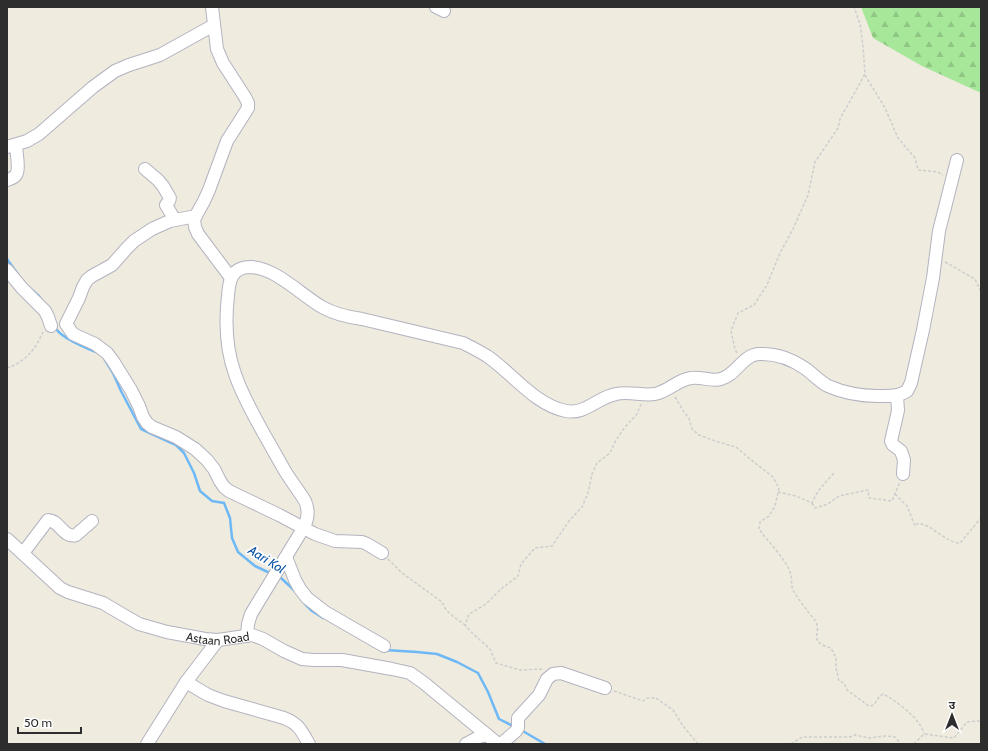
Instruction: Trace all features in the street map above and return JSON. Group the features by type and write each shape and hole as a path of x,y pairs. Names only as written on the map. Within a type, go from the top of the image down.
{"street":[{"path":"212,7 217,49 220,57 246,97 248,108 227,141 209,190 194,222 198,234 231,278"},
{"path":"7,180 15,177 18,166 11,146 27,141 39,134 93,87 115,71 160,55 214,25"},
{"path":"247,636 248,621 267,587 304,528 308,515 305,502 284,470 242,394 234,373 226,328 229,282 234,274 244,268 251,267 262,269 290,284 316,303 332,312 463,343 487,356 530,392 545,402 566,411 577,412 583,410 606,397 616,394 654,394 666,390 683,379 694,377 715,380 721,379 732,373 747,358 759,354 777,356 796,362 826,385 854,395 896,396 907,392 911,384 933,278 937,239 957,160"},
{"path":"145,169 163,186 170,198 166,204 175,220"},
{"path":"196,216 175,220 161,225 134,242 112,265 87,280 66,324 73,334 95,344 108,353 131,390 147,423 152,427 176,437 199,452 214,469 220,481 228,491 315,534 335,541 362,542 382,553"},
{"path":"7,270 45,311 51,326"},
{"path":"896,396 898,410 891,441 893,445 901,451 904,460 903,474"},
{"path":"23,553 48,520 53,520 69,536 76,536 92,521"},
{"name":"Astaan Road","path":"7,539 60,588 79,596 103,603 140,624 167,632 205,639 218,640 247,636 257,637 302,659 342,660 410,673 498,744"},
{"path":"286,557 295,580 307,598 325,612 384,646"},
{"path":"147,744 186,682 218,640"},
{"path":"501,744 518,727 518,718 539,695 547,679 553,674 561,673 605,688"},
{"path":"186,682 208,695 224,701 292,721 300,729 309,744"},
{"path":"466,744 479,737 487,735"}],"path":[{"path":"854,7 860,24 865,74 885,108 898,138 915,158 918,170 938,172 952,179"},
{"path":"742,362 735,349 731,330 738,313 754,305 767,285 780,253 793,229 808,195 815,162 838,128 840,119 865,74"},
{"path":"936,254 948,264 975,279 981,292"},
{"path":"7,368 20,362 27,356 37,344 42,334 51,326"},
{"path":"661,392 674,396 689,418 692,429 695,432 718,442 736,446 773,477 779,488 775,506 769,516 760,522 759,529 785,563 791,574 793,589 815,620 817,628 816,636 818,641 822,646 831,648 836,658 836,668 839,681 844,683 847,690 869,706 874,705 883,694 888,696 920,724 924,734"},
{"path":"465,624 469,614 486,604 501,589 518,576 521,564 535,548 552,546 569,521 582,507 597,463 610,453 616,440 637,414 645,394"},
{"path":"812,503 821,486 835,472"},
{"path":"778,492 796,496 812,503 815,508 828,504 839,496 868,490 869,498 892,501 903,474"},
{"path":"895,494 907,506 914,526 918,524 927,526 955,543 960,543 981,518"},
{"path":"382,553 402,573 442,602 446,610 465,624 470,631 490,649 496,663 520,670 542,669 557,673"},
{"path":"605,688 643,701 647,698 656,698 672,710 698,744"},
{"path":"924,734 954,738 967,722 981,722"},
{"path":"914,744 924,734"},
{"path":"791,744 802,737 850,737 855,735 869,738 885,736 895,737 901,744"}],"green space":[{"path":"861,7 981,7 981,93 922,66 873,38"}],"waterway":[{"name":"Aari Kol","path":"7,259 19,276"},
{"name":"Aari Kol","path":"32,290 41,300"},
{"name":"Aari Kol","path":"55,327 62,335 96,352"},
{"name":"Aari Kol","path":"105,360 141,429 176,445 184,453 194,473 200,491 212,501 224,503 230,518 232,538 238,552 255,566 272,574"},
{"name":"Aari Kol","path":"278,577 296,592"},
{"name":"Aari Kol","path":"305,604 312,611 323,618"},
{"name":"Aari Kol","path":"385,650 437,654 478,673 488,692 499,719 515,727"},
{"name":"Aari Kol","path":"521,730 545,744"}]}
